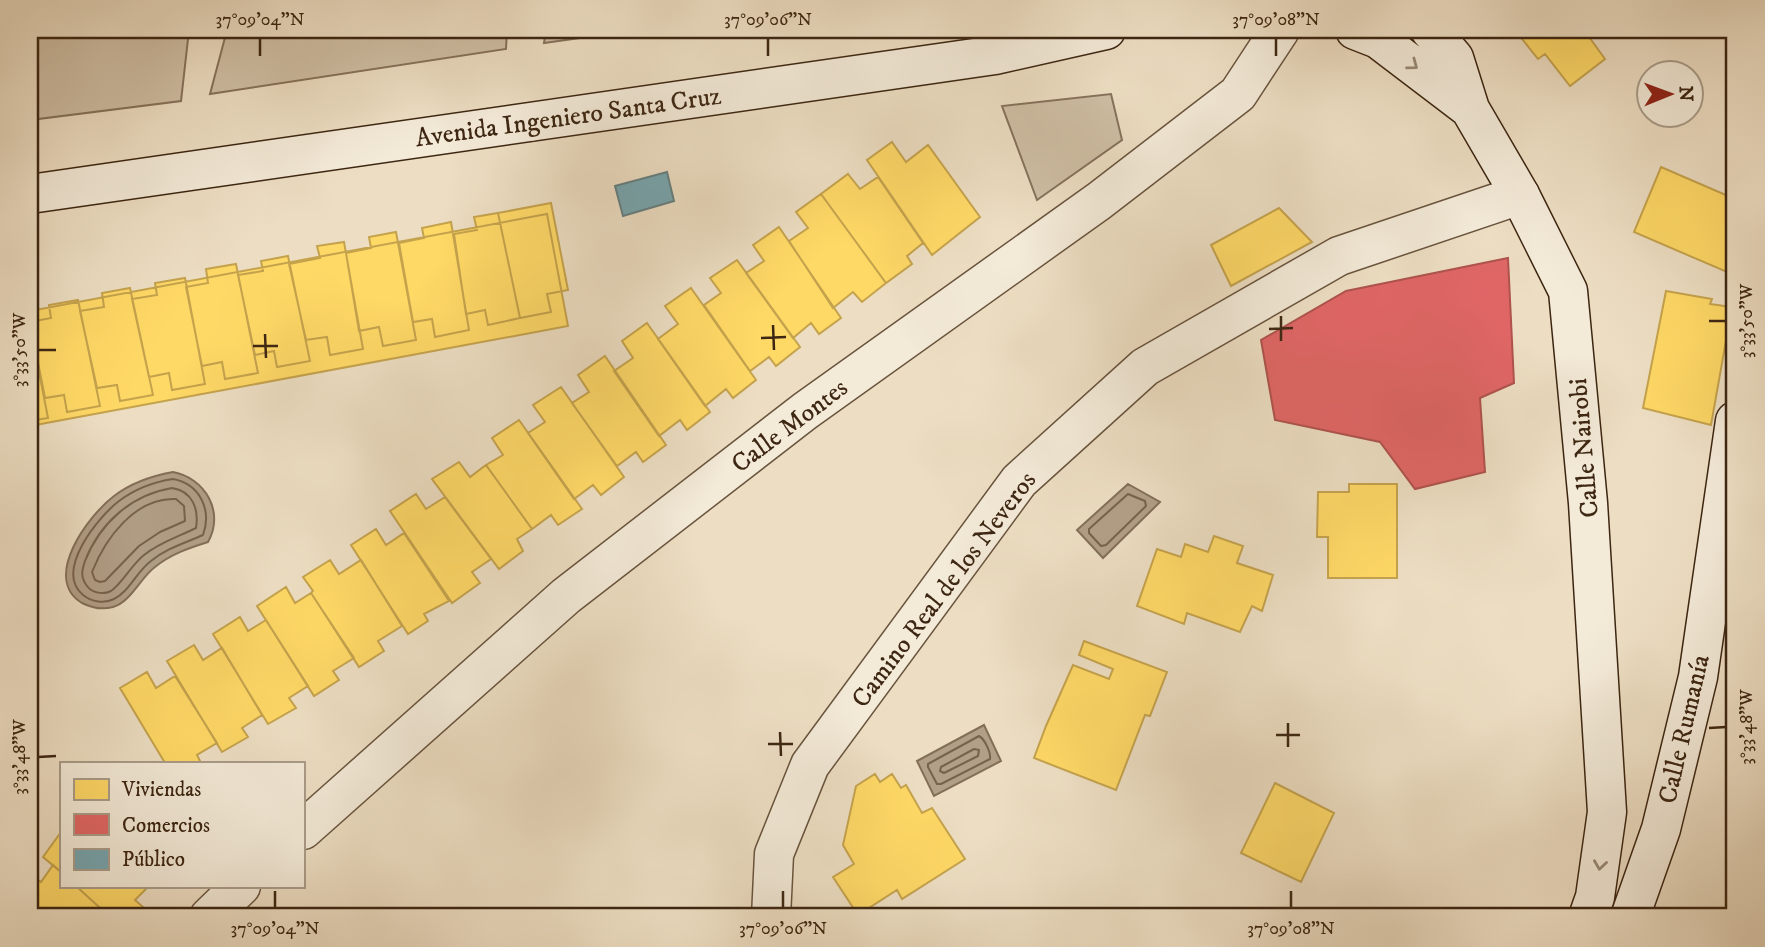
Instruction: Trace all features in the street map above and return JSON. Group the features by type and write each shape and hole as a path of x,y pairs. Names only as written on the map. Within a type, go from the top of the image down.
{"street":[{"name":"Avenida Ingeniero Santa Cruz","path":"30,194 995,55 1105,30"},
{"name":"Calle Montes","path":"304,829 566,596 805,411 1099,201 1237,94 1280,30"},
{"name":"Calle Nairobi","path":"1356,30 1378,39 1470,108"},
{"name":"Calle Nairobi","path":"1430,30 1454,58 1470,108 1520,195 1568,291 1588,503 1607,812 1595,897 1588,917"},
{"name":"Camino Real de los Neveros","path":"771,917 774,854 810,765 1019,481 1145,367 1339,256 1520,195"},
{"name":"Calle Rumanía","path":"1661,829 1698,677 1735,421"},
{"path":"1607,812 1661,829 1630,917"},
{"path":"209,917 239,888"}],"shaded area":[{"path":"30,30 189,30 181,101 30,120"},
{"path":"227,30 507,30 506,49 210,94"},
{"path":"546,30 637,30 544,43"},
{"path":"1111,94 1122,140 1037,200 1002,106"}],"water":[{"path":"173,472 194,481 209,498 214,519 208,542 161,562 131,595 113,607 93,607 82,603 71,592 66,578 73,547 82,532 104,505 127,487"},
{"path":"1128,484 1160,502 1103,558 1077,530"},
{"path":"984,725 1001,761 934,796 917,761"}],"building: Viviendas":[{"path":"1515,30 1584,30 1605,59 1570,86 1545,54 1538,59"},
{"path":"892,142 906,162 928,145 980,217 932,255 867,160"},
{"path":"1661,167 1735,199 1735,251 1727,272 1634,232"},
{"path":"848,174 860,189 878,177 923,243 907,256 912,264 886,283 821,194"},
{"path":"821,194 886,283 862,302 853,292 833,308 789,241 808,228 796,212"},
{"path":"551,203 568,290 547,294 551,312 520,318 498,213"},
{"path":"1279,208 1312,242 1231,286 1211,245"},
{"path":"498,213 520,318 488,325 485,310 466,314 454,234 477,230 474,217"},
{"path":"547,214 568,326 30,426 30,311"},
{"path":"451,222 469,330 435,337 432,319 413,322 399,243 424,238 422,228"},
{"path":"779,227 841,318 819,334 811,323 793,338 746,273 764,261 753,245"},
{"path":"396,232 416,340 383,346 379,327 359,331 346,253 371,248 369,237"},
{"path":"344,242 363,349 330,355 327,337 306,340 289,264 320,258 317,246"},
{"path":"288,256 310,361 277,367 274,351 255,355 238,275 263,271 261,261"},
{"path":"737,260 800,347 776,366 769,357 750,371 704,305 721,293 710,278"},
{"path":"236,264 258,373 225,379 222,362 202,366 186,287 208,283 206,269"},
{"path":"185,278 205,384 172,390 169,373 149,377 132,299 157,295 155,283"},
{"path":"130,288 153,395 120,401 117,385 97,388 80,311 104,307 102,293"},
{"path":"691,288 756,380 733,398 726,389 705,406 658,339 678,324 665,306"},
{"path":"1666,291 1712,299 1710,304 1732,307 1711,425 1643,408"},
{"path":"78,300 100,406 67,412 64,395 45,398 30,322 51,318 49,305"},
{"path":"647,323 710,412 687,430 680,420 659,436 614,371 633,358 622,341"},
{"path":"30,326 48,418 30,421"},
{"path":"605,356 666,445 643,462 636,452 617,466 572,403 589,392 578,375"},
{"path":"561,387 624,477 601,495 593,485 574,499 528,433 545,422 533,405"},
{"path":"519,420 582,509 558,525 551,515 532,529 486,465 503,455 492,438"},
{"path":"459,462 470,477 486,465 532,529 517,539 523,551 499,569 432,479"},
{"path":"1349,484 1397,484 1397,578 1328,578 1328,537 1317,537 1318,492 1349,492"},
{"path":"416,494 426,509 445,497 491,559 472,572 480,583 452,603 390,511"},
{"path":"376,529 386,545 404,533 449,601 424,614 428,621 408,634 351,545"},
{"path":"1214,536 1243,546 1237,563 1273,575 1262,611 1252,606 1240,632 1187,613 1184,624 1137,606 1157,549 1181,557 1185,544 1208,552"},
{"path":"330,560 339,574 361,560 402,626 378,641 384,651 359,667 303,577"},
{"path":"286,587 295,603 311,593 354,658 333,671 339,680 314,696 257,606"},
{"path":"240,617 248,631 266,620 308,686 289,698 296,708 268,724 213,634"},
{"path":"1084,641 1167,672 1150,716 1145,715 1116,790 1034,758 1073,665 1109,679 1113,669 1079,655"},
{"path":"194,645 203,660 222,648 262,715 242,728 248,737 222,752 167,661"},
{"path":"147,672 156,688 175,676 217,743 197,755 200,762 164,762 120,688"},
{"path":"875,774 880,782 892,774 901,788 906,785 922,813 932,808 965,859 902,899 897,890 858,915 833,877 854,864 843,845 856,786"},
{"path":"1275,783 1334,813 1301,882 1241,853"},
{"path":"60,833 60,871 43,857"},
{"path":"53,865 60,871 60,888 78,888 110,917 33,917 30,914 30,874 41,882"},
{"path":"78,888 147,888 135,900 143,907 134,917 110,917"}],"building: Comercios":[{"path":"1508,258 1514,383 1480,398 1485,472 1415,489 1380,442 1275,420 1261,340 1346,291"}],"building: Público":[{"path":"667,172 674,201 623,216 615,186"}]}
